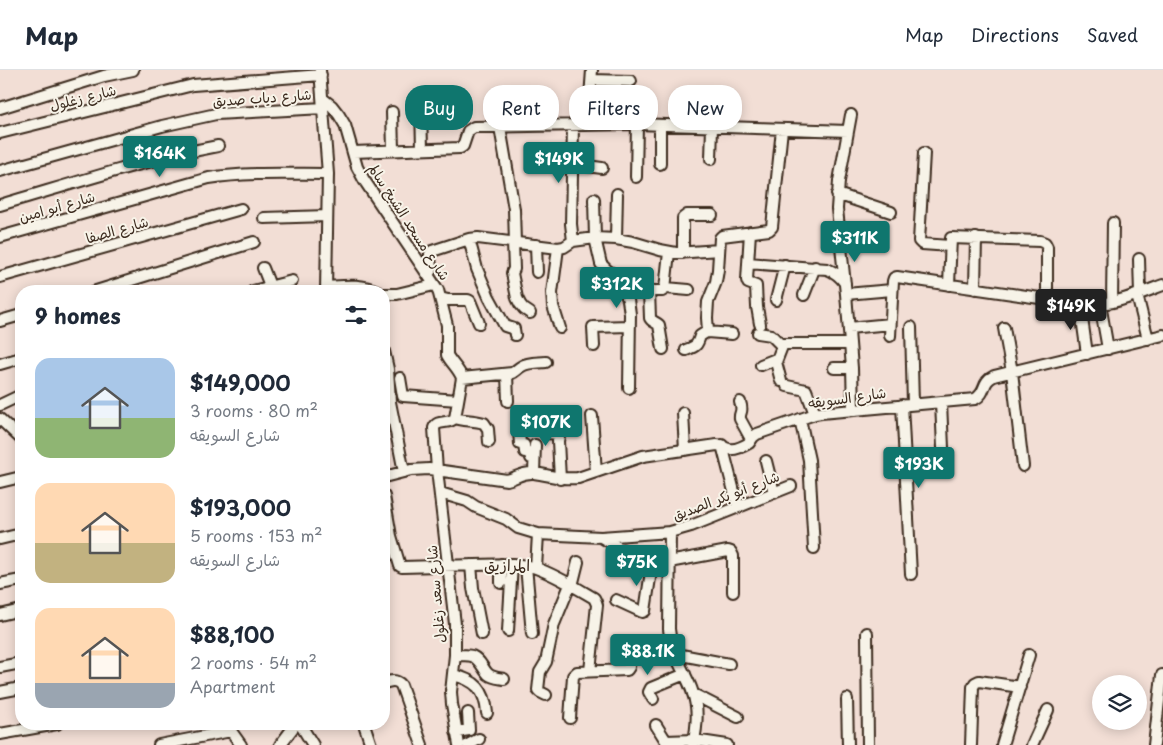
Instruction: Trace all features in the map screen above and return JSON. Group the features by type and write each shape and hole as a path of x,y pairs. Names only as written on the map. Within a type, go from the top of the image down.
{"street":[{"path":"0,108 104,76 134,70"},
{"path":"321,73 328,174 326,285"},
{"name":"شارع زغلول","path":"0,133 193,85 321,73"},
{"path":"592,75 631,81"},
{"name":"شارع مسجد الشيخ سالم","path":"323,104 332,106 339,115 345,125 357,167 364,180 438,290 447,325 447,355 460,372 462,378"},
{"name":"شارع دياب صديق","path":"0,171 162,126 216,114 323,104"},
{"path":"392,112 393,150"},
{"path":"851,115 837,194 852,368 853,409"},
{"path":"660,164 660,125 668,125"},
{"path":"353,152 460,148 463,146 467,133 472,128 483,128"},
{"path":"742,128 848,131"},
{"path":"707,332 708,302 716,282 720,237 767,230 772,227 782,129"},
{"path":"422,130 422,149"},
{"path":"501,130 514,209 514,269 512,273 517,298 524,309 530,313"},
{"path":"573,130 571,224 573,241"},
{"path":"636,177 637,130"},
{"path":"711,159 712,130"},
{"path":"0,205 146,162 218,146"},
{"path":"924,153 919,241 922,244 950,246"},
{"path":"572,164 602,168"},
{"name":"شارع أبو امين","path":"0,237 210,178 237,175 328,174"},
{"path":"616,239 617,194"},
{"path":"837,194 891,212"},
{"path":"594,199 595,238 601,264 623,286 628,300 630,314 629,388"},
{"name":"شارع الصفا","path":"0,277 241,208"},
{"path":"683,253 683,218 688,215 712,214"},
{"path":"264,218 327,216"},
{"path":"1112,302 1113,223"},
{"path":"750,232 747,280 748,283 756,286 759,329 771,335 780,344 850,344"},
{"path":"428,275 431,270 430,254 432,251 478,238 558,248 569,245 573,241 595,238 633,242 669,252 683,253 719,250"},
{"path":"950,285 950,239 952,238 1040,241 1045,243 1047,247 1047,299"},
{"path":"975,288 976,238"},
{"path":"469,239 477,269 489,298 506,326 514,329 515,335"},
{"path":"115,285 254,242"},
{"path":"536,245 537,272"},
{"path":"558,248 552,293 553,306 560,328"},
{"path":"666,288 669,252"},
{"path":"1139,259 1139,295 1148,339"},
{"path":"748,262 827,269 834,272 845,283"},
{"path":"776,300 785,265"},
{"path":"804,294 814,267"},
{"path":"263,268 269,285"},
{"path":"890,336 892,281 897,277 1080,304 1112,302 1139,295 1163,285"},
{"path":"282,285 292,281"},
{"path":"390,294 434,285"},
{"path":"663,349 659,325 651,321 650,318 649,292 666,288 688,290"},
{"path":"846,294 892,290"},
{"path":"440,298 470,301 479,323"},
{"path":"1080,304 1087,354"},
{"path":"1100,304 1108,348"},
{"path":"0,321 15,317"},
{"path":"849,328 890,324"},
{"path":"594,346 593,327 630,326"},
{"path":"911,327 913,404"},
{"path":"1004,328 1012,372 1023,466"},
{"path":"686,350 696,346 700,336 707,332 732,334"},
{"name":"شارع السويقه","path":"390,476 420,469 507,480 522,474 534,473 560,479 578,478 642,456 717,445 733,449 747,444 757,434 815,414 975,399 982,395 985,384 990,378 1163,335"},
{"path":"783,344 776,359 776,365 784,384 806,390 815,414"},
{"path":"761,365 776,359"},
{"path":"0,364 15,360"},
{"path":"437,470 434,427 438,423 452,421 455,418 462,378 507,374 526,364 546,362"},
{"path":"834,368 852,368"},
{"path":"507,374 508,401"},
{"path":"400,378 403,396 458,400"},
{"path":"0,405 15,398"},
{"path":"390,402 404,472"},
{"path":"740,402 742,410 740,419 752,439"},
{"path":"941,402 944,448"},
{"path":"902,405 911,574"},
{"path":"683,413 684,450"},
{"path":"592,416 596,472"},
{"path":"455,418 484,423 488,429 489,442"},
{"path":"543,418 546,433 559,434"},
{"path":"0,419 15,433"},
{"path":"560,479 558,440 563,419"},
{"path":"800,419 811,476 814,548"},
{"path":"520,431 520,444 524,444 525,452 530,452 530,457 534,458"},
{"path":"534,473 535,445"},
{"path":"722,445 738,507"},
{"path":"766,461 774,493"},
{"name":"شارع سعد زغلول","path":"437,470 455,624 452,704 459,745"},
{"path":"0,482 15,478"},
{"name":"شارع أبو بكر الصديق","path":"440,494 467,501 476,508 506,518 518,528 538,534 601,537 670,532 691,526 792,486"},
{"path":"390,530 400,566 403,568 512,564 531,567 571,585 594,598 597,605 590,671"},
{"path":"670,532 669,629 671,643 694,694 698,717 694,743"},
{"path":"532,634 531,567 538,534"},
{"path":"0,539 15,535"},
{"path":"601,537 626,552 652,564 669,567 728,551 731,552 733,556 733,592"},
{"path":"546,695 538,690 540,672 546,662 554,624 571,585 578,562"},
{"path":"501,564 501,582"},
{"path":"508,631 512,564"},
{"path":"616,600 642,612 645,611 652,564"},
{"path":"471,565 473,588 482,634"},
{"path":"0,584 15,581"},
{"path":"0,615 15,611"},
{"path":"867,633 868,745"},
{"path":"570,718 573,676 575,673 580,671 627,670 630,655 633,652 729,664"},
{"path":"455,655 475,658 494,678 504,679"},
{"path":"1002,745 1029,655"},
{"path":"0,667 15,664"},
{"path":"653,699 649,692 651,688 686,674"},
{"path":"453,675 464,677 474,683 482,692 486,702 487,713"},
{"path":"1154,745 1162,675"},
{"path":"971,745 973,687 975,683 979,681 1020,687"},
{"path":"390,682 398,682 400,685 422,745"},
{"path":"0,692 15,689"},
{"path":"694,694 738,717"},
{"path":"847,699 848,745"},
{"path":"1032,745 1048,710"},
{"path":"456,732 470,729 468,713"},
{"path":"656,725 666,741 727,745"},
{"path":"0,734 23,730"},
{"path":"159,745 221,730"},
{"path":"230,730 241,745"},
{"path":"280,745 293,730"},
{"path":"302,730 313,745"},
{"path":"366,730 371,745"},
{"path":"468,745 479,739"}],"district":[{"name":"المرازيق","path":"507,565"}]}
